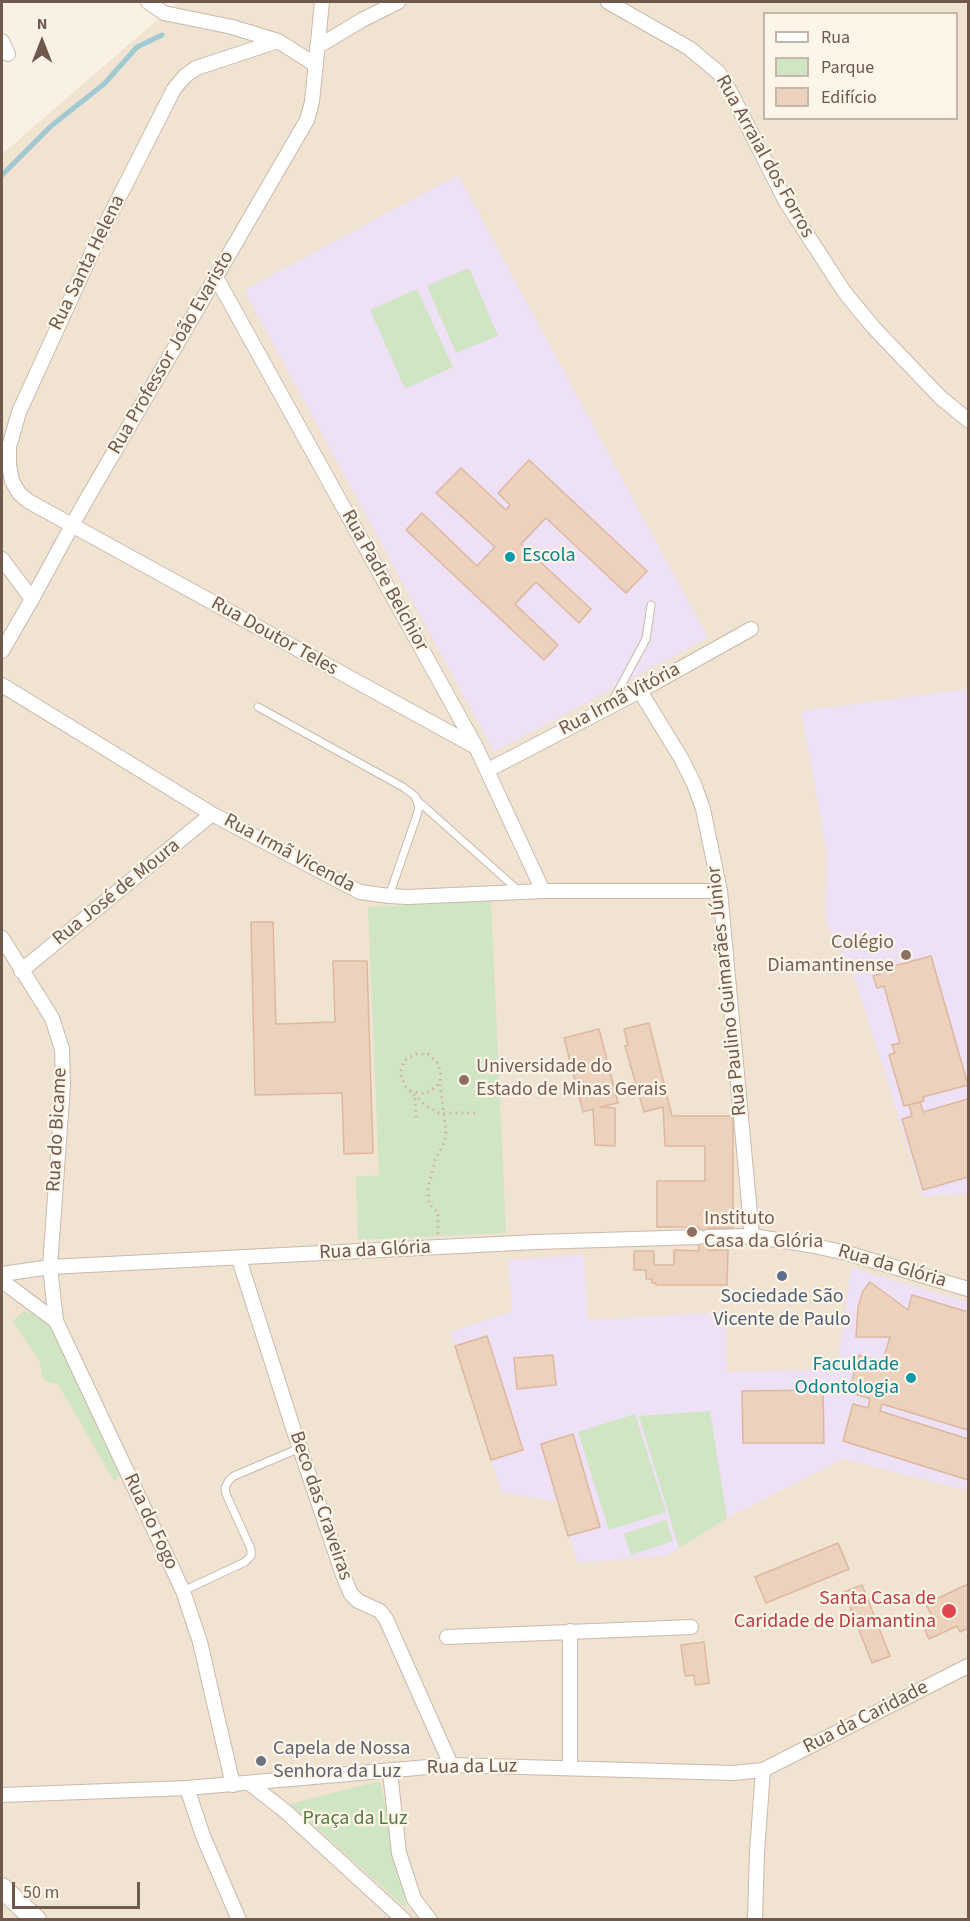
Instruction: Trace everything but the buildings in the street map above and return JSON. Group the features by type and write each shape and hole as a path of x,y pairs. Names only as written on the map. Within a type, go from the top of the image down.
{"main road":[{"path":"2,1888 36,1920"}],"street":[{"path":"148,2 164,13 232,27 278,41 316,65"},
{"name":"Rua Professor João Evaristo","path":"2,651 307,120 312,102 322,2"},
{"path":"317,47 362,20 399,2"},
{"name":"Rua Arraial dos Forros","path":"608,2 689,48 719,73 786,202 844,293 941,398 969,420"},
{"path":"2,41 8,54"},
{"name":"Rua Santa Helena","path":"72,526 28,501 12,481 9,447 19,412 100,235 174,89 185,76 196,68 278,41"},
{"name":"Rua Padre Belchior","path":"216,277 476,747 543,891"},
{"name":"Rua Doutor Teles","path":"72,526 476,747"},
{"path":"2,559 32,599"},
{"name":"Rua Irmã Vitória","path":"488,770 640,691 751,629"},
{"name":"Rua Irmã Vicenda","path":"2,685 212,814 290,853 360,892 389,896 543,891 720,891"},
{"name":"Rua Paulino Guimarães Júnior","path":"640,691 681,758 703,809 720,891 753,1236"},
{"name":"Rua José de Moura","path":"21,971 212,814"},
{"name":"Rua do Bicame","path":"2,938 52,1018 62,1049 63,1085 50,1267"},
{"name":"Rua da Glória","path":"2,1274 50,1267 439,1247 753,1236 848,1253 969,1289"},
{"name":"Beco das Craveiras","path":"239,1258 343,1575 351,1594 358,1601 380,1611 386,1619 451,1765"},
{"name":"Rua do Fogo","path":"50,1267 56,1321 183,1591 200,1642 233,1785"},
{"path":"2,1281 56,1321"},
{"path":"447,1637 691,1627"},
{"path":"570,1631 570,1767"},
{"name":"Rua da Caridade","path":"763,1770 969,1666"},
{"name":"Rua da Luz","path":"2,1795 233,1785 451,1765 733,1773 763,1770"},
{"path":"755,1920 763,1770"},
{"path":"390,1772 399,1853 414,1899 430,1920"},
{"path":"249,1783 285,1811 404,1920"},
{"path":"188,1788 203,1836 239,1920"}],"lane":[{"path":"610,706 643,647 648,631 651,605"},
{"path":"258,707 403,787 519,892"},
{"path":"389,896 416,819 418,801"},
{"path":"183,1591 251,1557 251,1549 226,1494 225,1488 229,1480 300,1448"}],"path":[{"path":"439,1247 438,1212 429,1204 428,1188 435,1160 445,1141 443,1113 440,1081 441,1069 434,1058 422,1053 405,1060 400,1073 401,1080 424,1104 443,1113 478,1113"},
{"path":"410,1091 424,1094 436,1087 440,1081"},
{"path":"415,1096 416,1122"}],"shaded area":[{"path":"178,2 968,2 968,1919 2,1919 2,154"},
{"path":"458,175 708,638 494,752 244,290"},
{"name":"Colégio Diamantinense","path":"968,689 968,1194 923,1196 852,969 834,941 825,918 827,853 801,711"},
{"path":"584,1255 588,1320 726,1312 727,1372 837,1369 851,1268 968,1302 968,1491 843,1459 727,1518 667,1556 578,1563 558,1502 502,1493 451,1332 512,1311 508,1260"}],"green space":[{"path":"469,268 498,336 456,353 427,286"},
{"path":"417,289 453,367 405,389 370,310"},
{"path":"491,901 506,1233 358,1240 356,1177 379,1175 368,907"},
{"path":"23,1311 39,1315 51,1324 121,1474 114,1481 58,1384 44,1381 39,1360 13,1322"},
{"path":"710,1411 727,1518 679,1548 639,1416"},
{"path":"635,1414 666,1512 609,1530 578,1432"},
{"path":"666,1520 673,1541 631,1555 624,1534"},
{"name":"Praça da Luz","path":"380,1781 407,1909 290,1804"}],"waterway":[{"path":"2,175 51,126 104,84 137,47 162,35"}],"place":[{"name":"Escola","path":"510,557"},
{"name":"Colégio Diamantinense","path":"906,955"},
{"name":"Universidade do Estado de Minas Gerais","path":"464,1080"},
{"name":"Instituto Casa da Glória","path":"692,1232"},
{"name":"Sociedade São Vicente de Paulo","path":"782,1276"},
{"name":"Faculdade Odontologia","path":"911,1378"},
{"name":"Santa Casa de Caridade de Diamantina","path":"949,1611"},
{"name":"Capela de Nossa Senhora da Luz","path":"261,1761"}]}
